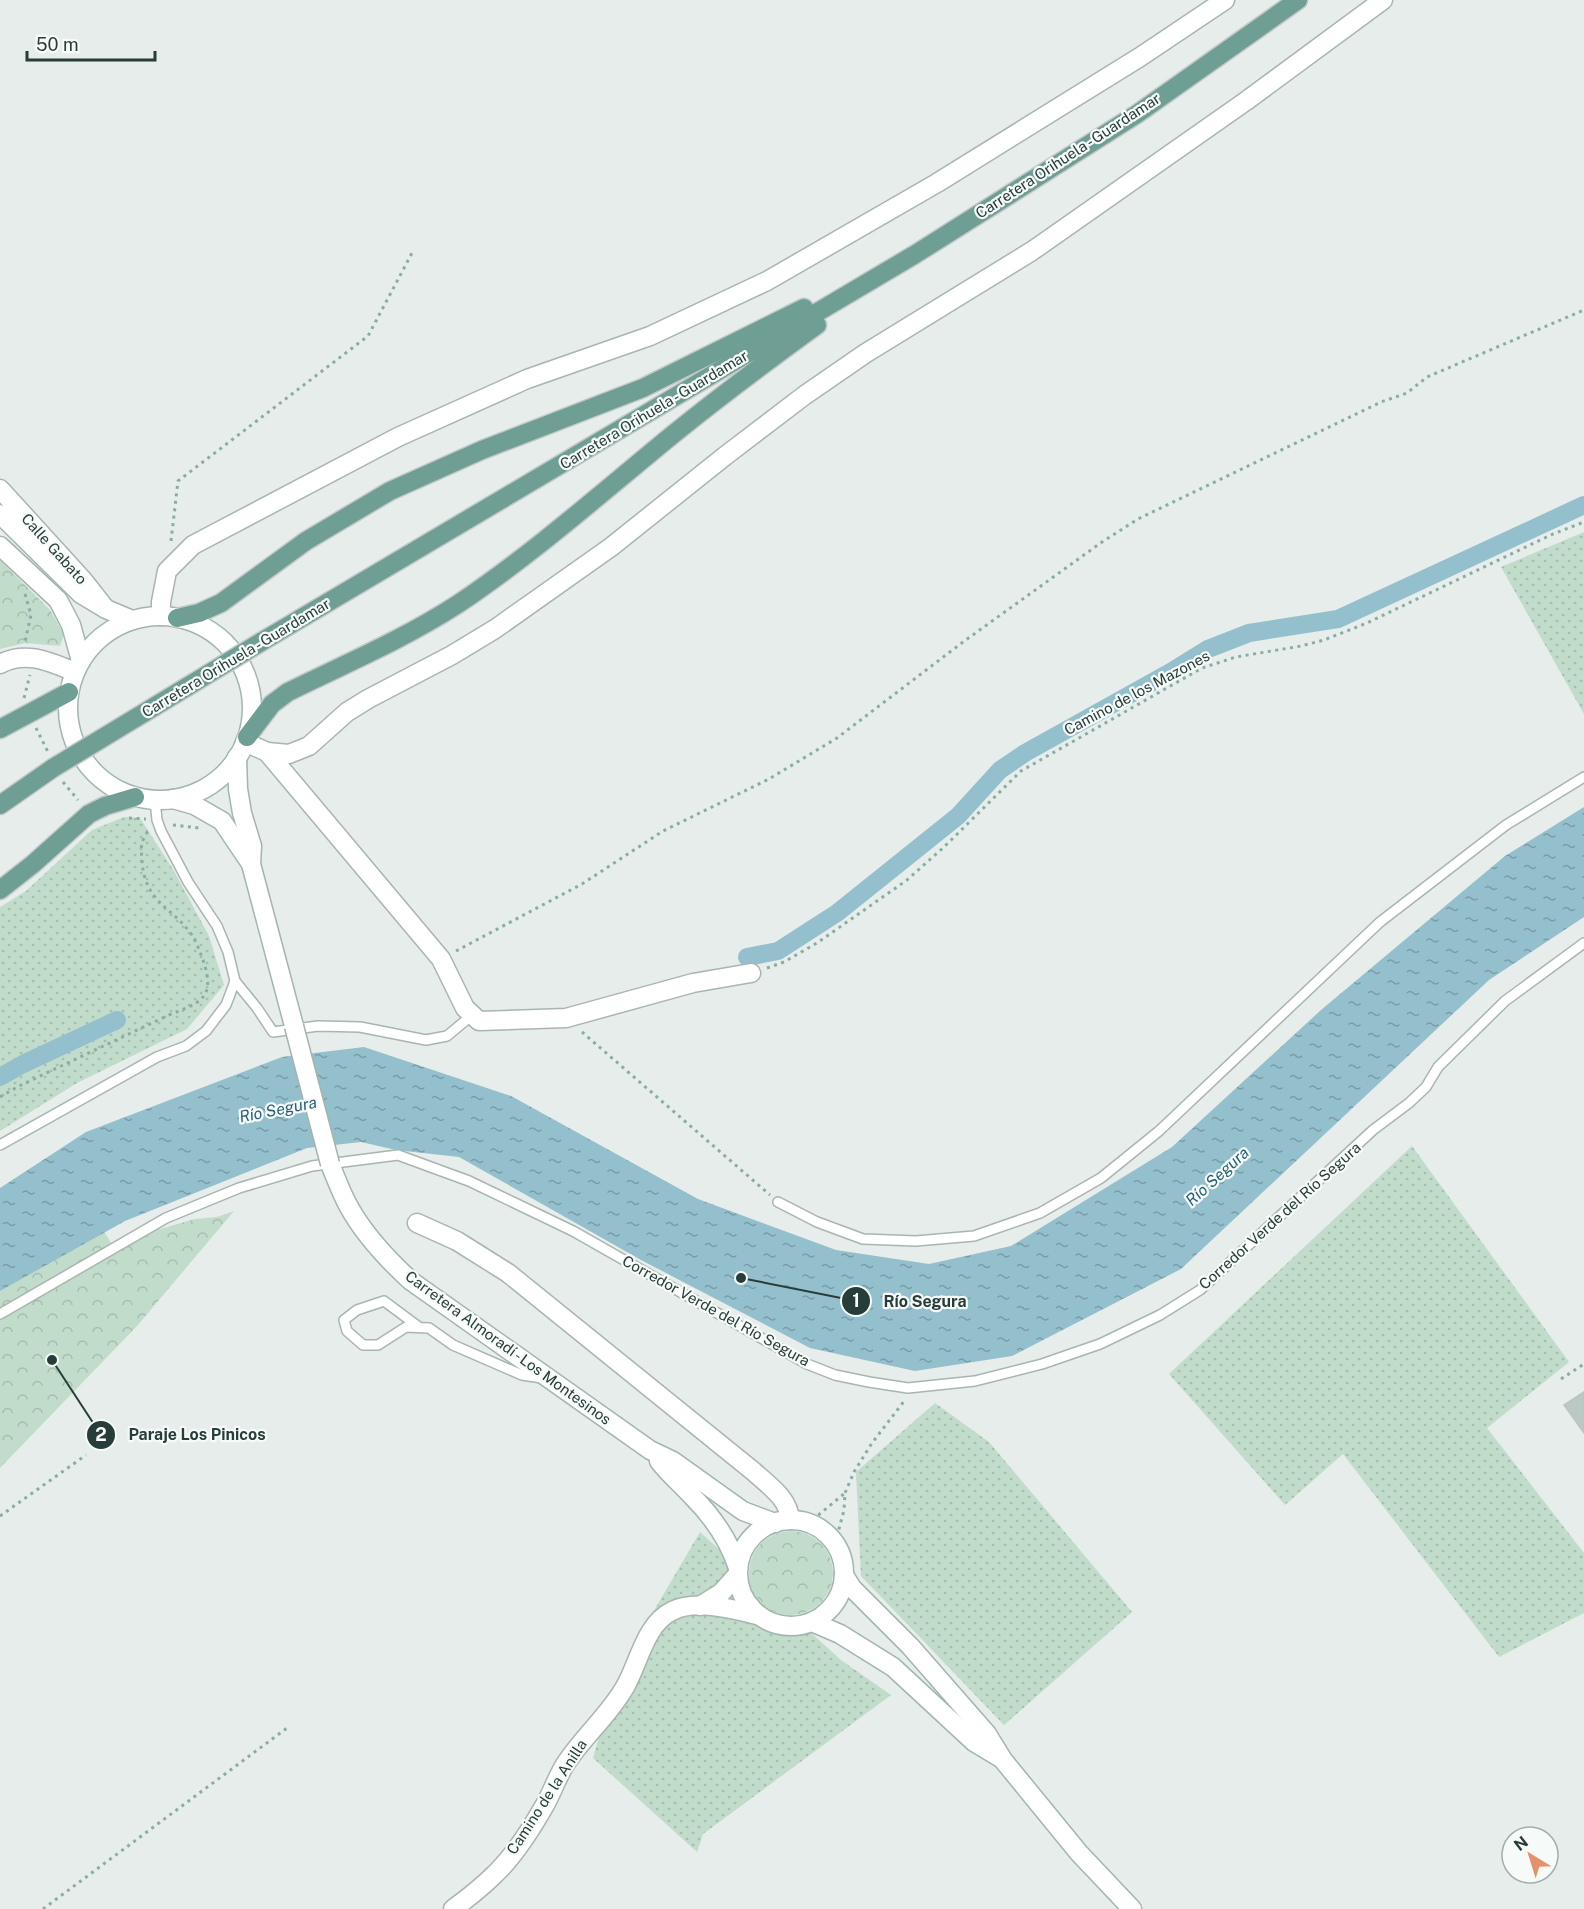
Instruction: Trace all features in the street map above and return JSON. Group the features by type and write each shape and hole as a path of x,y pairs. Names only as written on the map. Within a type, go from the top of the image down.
{"main road":[{"name":"Carretera Orihuela - Guardamar","path":"0,805 53,768 261,642 914,255 1137,114 1298,0"},
{"path":"169,617 200,613 221,603 306,540 390,491 482,450 642,388 914,255"},
{"path":"243,745 272,704 288,692 423,626 458,604 543,542 742,379 914,255"},
{"path":"0,729 69,692"},
{"path":"0,890 89,814 105,806 135,797"}],"street":[{"path":"169,617 161,602 167,571 193,545 398,437 527,379 650,336 767,281 937,183 1140,57 1225,0"},
{"path":"243,745 267,752 289,754 309,746 348,712 368,699 495,629 611,547 805,395 1032,251 1246,102 1383,0"},
{"name":"Calle Gabato","path":"0,489 83,580 106,609"},
{"path":"0,514 81,594 106,609 132,620"},
{"path":"0,546 58,600 71,625 78,666"},
{"path":"169,617 198,624 217,636 233,652 244,671 250,693 251,715 243,745 220,777 198,791 164,799 135,797 114,788 96,775 82,758 72,737 68,714 69,692 78,666 94,643 112,630 132,620 169,617"},
{"path":"0,664 8,660 34,657 78,666"},
{"name":"Carretera Almoradí - Los Montesinos","path":"243,745 238,789 242,813 252,846 251,864 330,1164 348,1205 365,1232 386,1258 411,1281 650,1450 673,1461 743,1511 790,1522"},
{"path":"267,752 441,959 465,1008 479,1021 566,1018 693,983 751,973"},
{"name":"Carretera Almoradí - Los Montesinos","path":"164,799 194,805 222,821 251,864"},
{"path":"417,1223 457,1241 508,1273 753,1471 783,1499 789,1511 790,1522"},
{"name":"Carretera Almoradí - Los Montesinos","path":"650,1450 720,1528 733,1552 737,1572"},
{"path":"790,1522 817,1527 836,1544 843,1564 842,1590 835,1603 825,1614 812,1622 798,1626 783,1626 757,1615 747,1604 740,1590 737,1572 746,1545 764,1528 790,1522"},
{"name":"Camino de la Anilla","path":"700,1606 721,1593 737,1572"},
{"path":"844,1575 852,1588 910,1646 987,1734 1003,1760 1079,1853 1132,1909"},
{"name":"Camino de la Anilla","path":"453,1909 497,1872 522,1840 545,1805 566,1764 609,1712 625,1687 651,1631 662,1617 681,1607 700,1606 740,1610 757,1615"},
{"path":"812,1622 840,1634 893,1667 974,1742 1003,1760"}],"lane":[{"path":"778,1202 817,1222 863,1239 916,1241 974,1236 1040,1213 1101,1178 1159,1131 1388,915 1506,825 1584,777"},
{"path":"164,799 157,820 188,882 217,926 228,952 235,981 273,1032 318,1026 360,1027 426,1040 447,1036 471,1016"},
{"name":"Corredor Verde del Río Segura","path":"0,1314 166,1218 239,1188 312,1166 398,1155 469,1181 573,1231 807,1364 835,1375 908,1388 975,1381 1042,1364 1100,1344 1160,1315 1200,1290 1373,1130 1410,1103 1426,1088 1438,1067 1505,1001 1584,943"},
{"path":"0,1145 157,1057 186,1047 206,1031 226,1005 235,981"},
{"path":"419,1328 384,1301 357,1310 344,1320 347,1331 363,1345 378,1345 406,1327 419,1328 429,1328 453,1345 522,1375 552,1380"}],"path":[{"path":"167,571 178,481 368,336 412,253"},
{"path":"441,959 582,884 663,831 769,779 837,738 1046,582 1138,519 1381,402 1407,393 1426,377 1584,310"},
{"name":"Camino de los Mazones","path":"751,973 784,962 817,943 907,880 1021,771 1202,668 1236,657 1324,640 1367,623 1553,534 1584,522"},
{"path":"0,1097 194,1005 204,997 208,987 208,976 196,941 187,929 157,901 146,883 141,842 157,820"},
{"path":"566,1018 778,1202"},
{"path":"1561,1379 1584,1364"},
{"path":"836,1544 844,1510 845,1493 854,1472 872,1443 904,1402 908,1388"},
{"path":"0,1516 86,1455"},
{"path":"790,1522 816,1516 845,1493"},
{"path":"43,1909 287,1728"}],"green space":[{"path":"1584,532 1584,714 1501,567"},
{"path":"0,560 50,610 64,634 60,646 25,643 0,649"},
{"path":"124,817 140,818 174,871 209,936 224,985 187,1029 77,1083 0,1131 0,907 26,891 92,830"},
{"path":"1412,1146 1569,1362 1487,1428 1584,1553 1584,1613 1499,1657 1343,1454 1285,1505 1169,1374"},
{"path":"234,1211 137,1326 0,1468 0,1263 96,1218 111,1243 195,1219 217,1217"},
{"path":"935,1403 989,1442 1132,1612 1004,1725 861,1576 856,1472"},
{"path":"791,1531 814,1538 826,1550 833,1573 826,1596 814,1608 791,1615 768,1608 756,1596 749,1573 756,1550 768,1538"},
{"path":"700,1532 841,1660 891,1695 703,1834 697,1852 593,1758 611,1696 656,1607"}],"water":[{"path":"1584,807 1584,917 1489,980 1181,1269 1012,1356 915,1371 810,1348 641,1260 459,1157 396,1150 361,1142 307,1148 125,1221 0,1291 0,1188 86,1132 282,1057 364,1047 511,1096 698,1199 836,1250 929,1264 1011,1246 1172,1147 1321,1010 1505,856"}],"building":[{"path":"1584,1392 1584,1433 1564,1405"}],"waterway":[{"path":"747,957 778,951 837,913 958,816 1000,770 1025,753 1208,649 1249,633 1338,619 1584,505"},
{"path":"0,1077 117,1020"}],"place":[{"name":"Río Segura","path":"741,1278"},
{"name":"Paraje Los Pinicos","path":"52,1360"}]}
